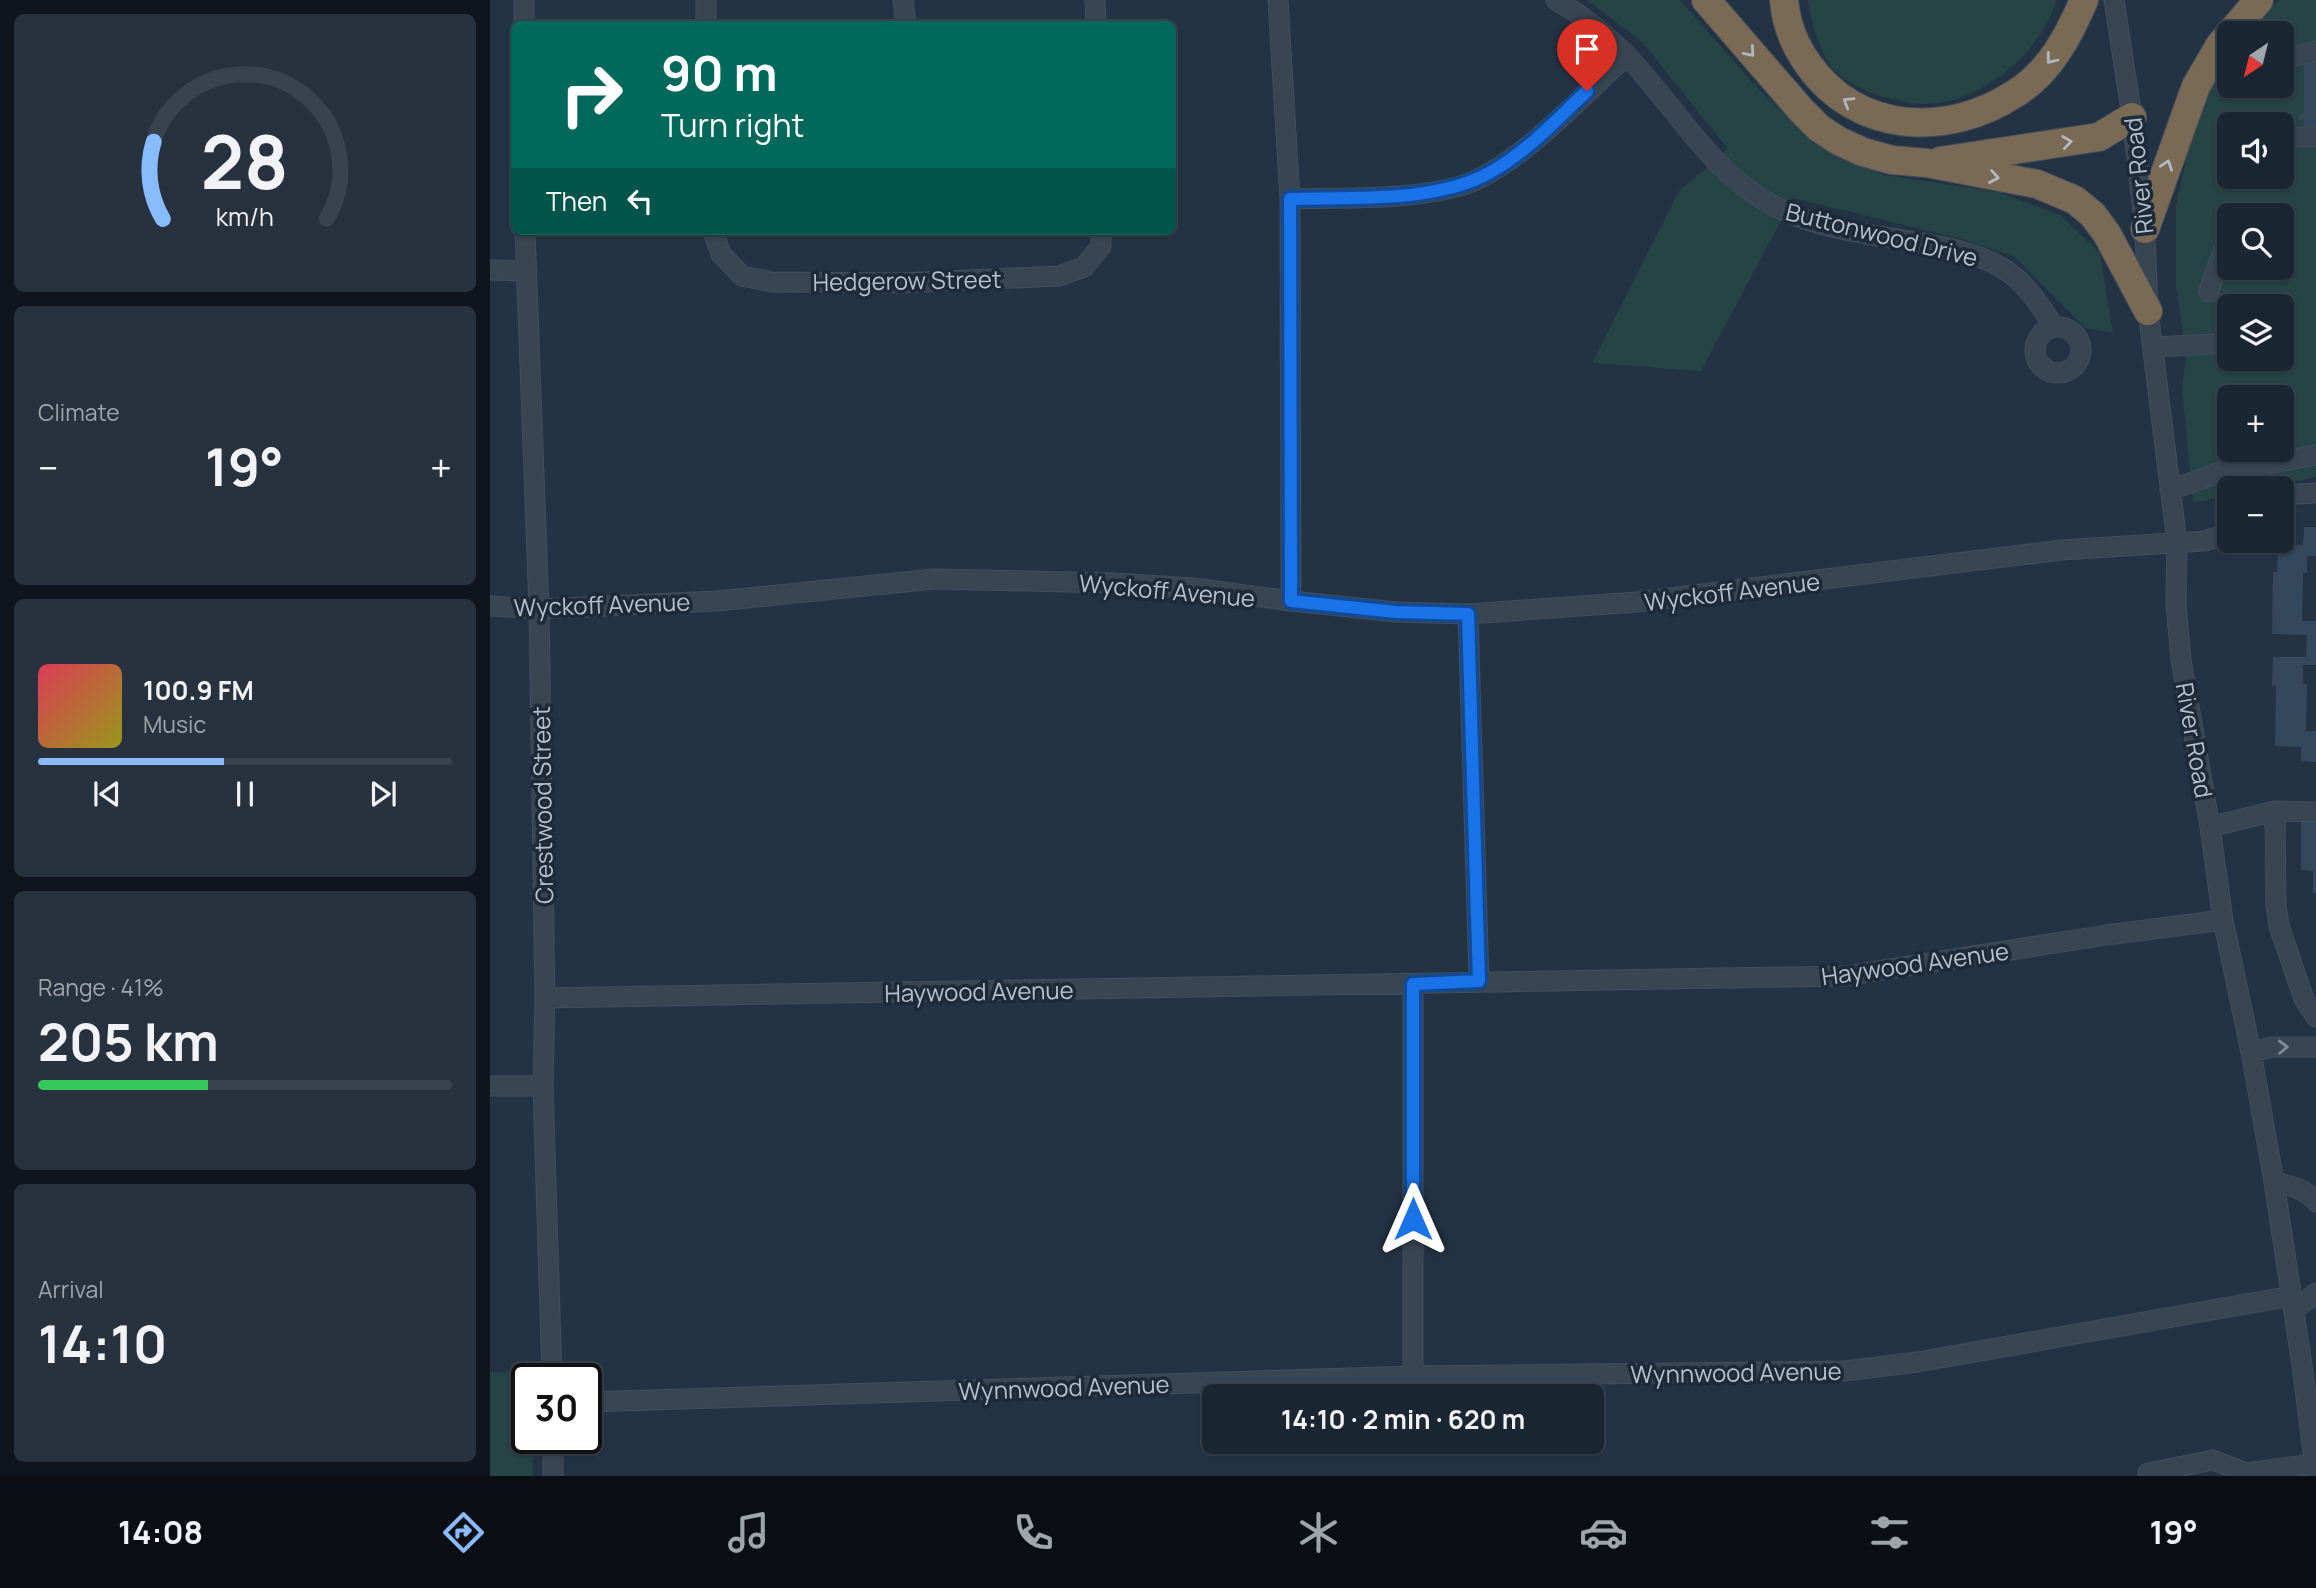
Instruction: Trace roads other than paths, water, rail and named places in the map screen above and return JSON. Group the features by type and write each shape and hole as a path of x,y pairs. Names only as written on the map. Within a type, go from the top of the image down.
{"highway":[{"path":"1706,0 1781,89 1819,128 1863,152 1892,160 1927,163 2037,184 2075,200 2093,215 2107,234 2148,311"},
{"path":"1784,0 1791,34 1802,57 1817,77 1835,94 1855,107 1881,118 1908,123 1938,122 1965,117 2017,93 2039,75 2056,53 2073,26 2084,0"},
{"path":"2145,229 2196,86 2220,45 2259,0"},
{"path":"1927,163 2091,138 2109,133 2132,117"}],"street":[{"path":"524,0 524,21"},
{"path":"706,0 706,21"},
{"path":"904,0 906,21"},
{"path":"1096,0 1096,21"},
{"path":"1278,0 1290,199 1291,601"},
{"name":"Buttonwood Drive","path":"1556,0 1578,13 1627,55 1723,169 1745,188 1775,207 1809,221 1948,248 1980,257 2003,268 2020,282 2039,303 2054,327"},
{"name":"River Road","path":"2114,0 2132,117 2145,229 2148,311 2177,542 2176,604 2181,660 2223,920 2251,1052 2293,1303 2310,1380 2315,1469"},
{"path":"2294,56 2316,51"},
{"path":"1290,199 1424,193 1462,186 1520,153 1627,55"},
{"path":"2294,137 2316,137"},
{"name":"Crestwood Street","path":"525,235 539,609 544,1086 552,1363"},
{"name":"Hedgerow Street","path":"714,235 721,254 742,276 772,282 902,283 1059,276 1084,267 1101,246 1101,235"},
{"path":"2210,292 2211,278 2217,269"},
{"path":"490,270 526,271"},
{"path":"2152,347 2212,344"},
{"path":"2170,490 2217,465 2316,455"},
{"path":"2294,494 2316,493"},
{"name":"Wyckoff Avenue","path":"490,606 539,609 717,601 934,579 1113,583 1193,588 1396,612 1468,614 1637,602 2062,550 2217,539"},
{"path":"1468,614 1479,981"},
{"path":"2210,827 2275,811 2316,812"},
{"path":"2275,811 2276,905 2279,926 2304,999 2316,1017"},
{"name":"Haywood Avenue","path":"545,998 1846,976 2107,935 2223,920"},
{"path":"1413,984 1413,1376"},
{"path":"2251,1052 2273,1048 2316,1047"},
{"path":"490,1086 544,1086"},
{"path":"2274,1182 2294,1187 2313,1197 2316,1202"},
{"path":"2293,1303 2316,1293"},
{"name":"Wynnwood Avenue","path":"602,1401 1413,1376 1844,1371 2293,1303"},
{"path":"553,1454 553,1476"},
{"path":"2148,1473 2213,1460 2246,1473 2315,1469"}]}
